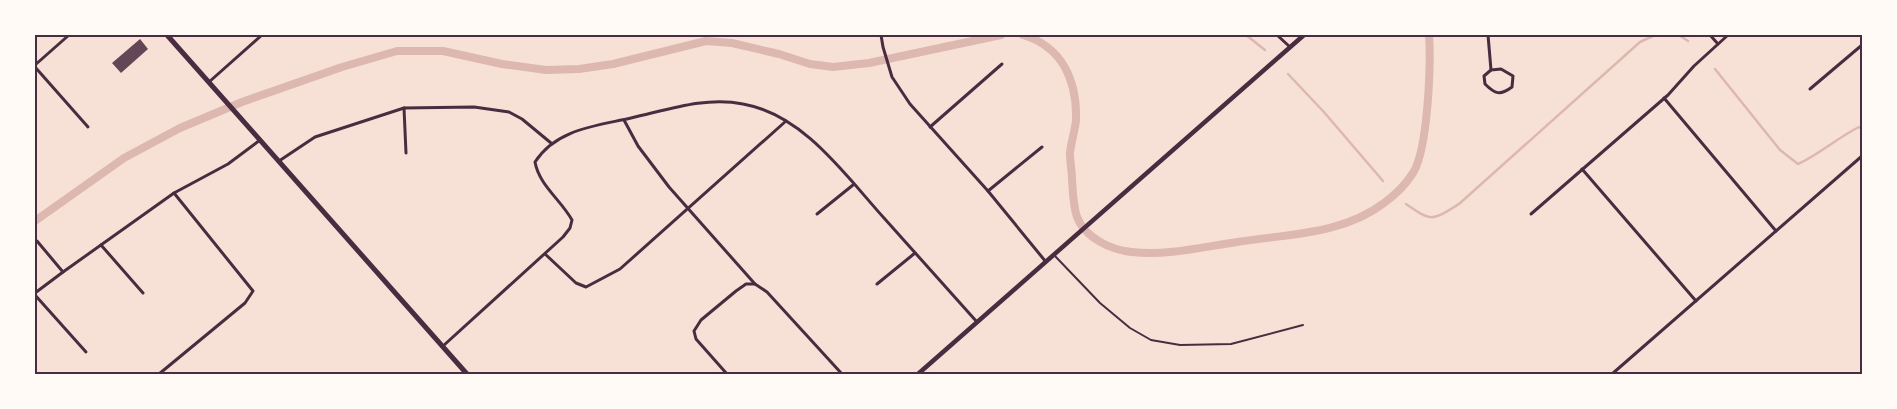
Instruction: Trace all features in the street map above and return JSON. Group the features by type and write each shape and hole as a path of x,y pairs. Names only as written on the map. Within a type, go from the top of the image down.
{"main road":[{"path":"167,35 468,374"}],"street":[{"path":"69,35 35,66 88,126"},
{"path":"208,82 262,35"},
{"path":"881,35 892,78 910,104 988,192 1046,262"},
{"path":"1277,35 1290,48"},
{"path":"918,374 1304,35"},
{"path":"1488,35 1491,70"},
{"path":"1710,35 1718,44"},
{"path":"1531,214 1664,98 1694,66 1728,35"},
{"path":"1810,89 1862,45"},
{"path":"930,127 1002,64"},
{"path":"1502,69 1513,76 1512,87 1503,94 1494,93 1485,84 1484,76 1491,70 1502,69"},
{"path":"1664,98 1776,231"},
{"path":"443,346 545,254 570,228 572,220 565,208 540,179 536,171 535,162 551,143 574,132 699,102 742,103 769,112 786,121 821,149 977,322"},
{"path":"279,162 315,137 404,108 474,107 509,112 522,119 551,143"},
{"path":"404,108 406,153"},
{"path":"624,120 638,146 688,209 754,284 767,292 842,374"},
{"path":"545,254 576,283 586,288 620,269 786,121"},
{"path":"86,352 35,294 63,272 174,194 228,164 260,140"},
{"path":"988,192 1042,147"},
{"path":"1612,374 1862,156"},
{"path":"1582,169 1696,301"},
{"path":"817,214 854,185"},
{"path":"159,374 245,303 253,291 174,194"},
{"path":"37,241 63,272"},
{"path":"101,245 143,293"},
{"path":"877,284 915,253"},
{"path":"727,374 696,339 694,331 701,320 736,291 746,284 754,284"}],"lane":[{"path":"1054,255 1100,303 1130,328 1151,340 1180,345 1231,344 1303,325"}],"building":[{"path":"140,39 148,49 121,73 112,63"}],"waterway":[{"path":"35,221 124,158 180,128 242,102 342,67 397,51 443,51 502,64 546,70 579,69 613,64 706,41 732,43 779,54 810,64 833,67 869,63 1001,35"},
{"path":"1023,35 1037,40 1058,57 1065,67 1074,92 1076,120 1070,160 1073,198 1077,217 1092,237 1107,246 1124,251 1145,253 1184,250 1314,232 1368,214 1388,200 1404,185 1413,173 1422,146 1429,86 1429,35"},
{"path":"1246,35 1265,50"},
{"path":"1406,204 1421,214 1432,217 1443,214 1459,204 1640,42 1655,35"},
{"path":"1679,35 1688,41"},
{"path":"1715,69 1780,150 1798,164 1814,156 1851,131 1859,127 1862,129"},
{"path":"1288,74 1323,111 1383,181"}]}
